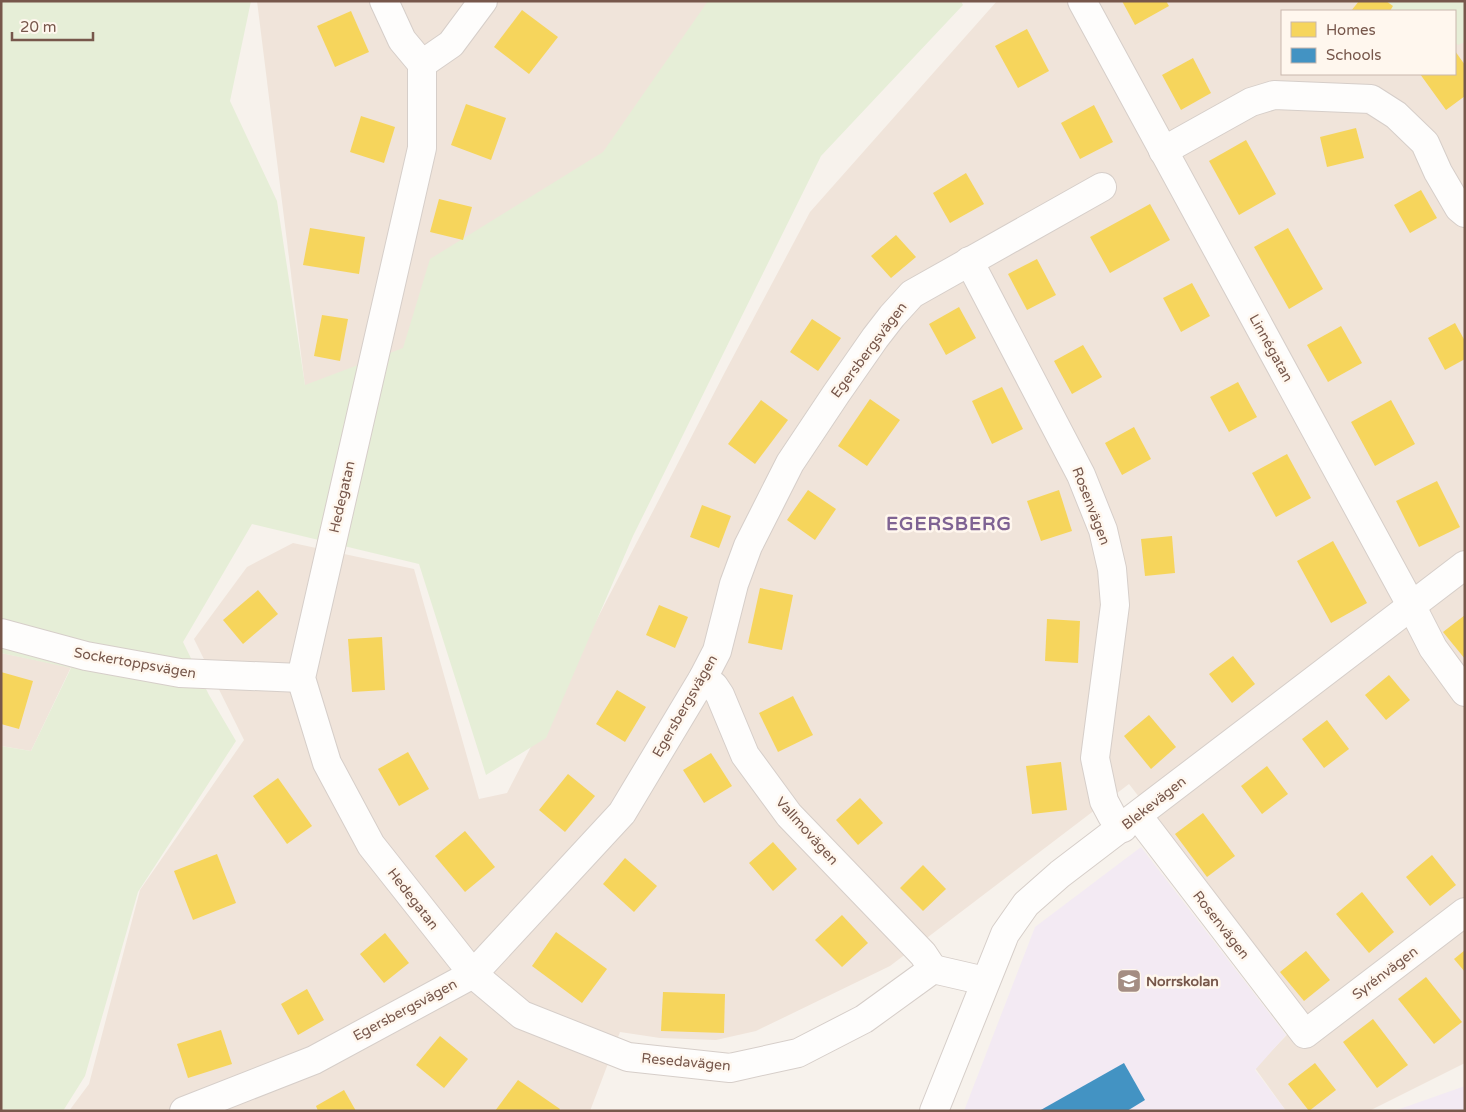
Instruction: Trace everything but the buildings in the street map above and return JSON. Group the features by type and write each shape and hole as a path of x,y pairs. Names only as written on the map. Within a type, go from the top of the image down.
{"street":[{"path":"384,1 402,40 422,64 451,44 483,1"},
{"name":"Linnégatan","path":"1082,1 1411,605 1432,648 1465,692"},
{"name":"Hedegatan","path":"422,64 422,148 301,678 327,763 371,845 473,974"},
{"path":"1163,151 1251,102 1274,95 1370,99 1396,115 1425,143 1438,172 1459,208 1465,214"},
{"name":"Egersbergsvägen","path":"184,1111 314,1060 473,974 622,813 703,678 717,651 734,584 748,546 790,463 836,394 892,316 912,294 1102,187"},
{"name":"Rosenvägen","path":"969,262 1081,475 1103,530 1112,569 1115,605 1095,758 1104,801 1112,816 1130,822 1305,1034"},
{"name":"Blekevägen","path":"934,1111 1005,934 1026,904 1060,874 1411,605 1465,566"},
{"name":"Sockertoppsvägen","path":"1,633 86,656 180,673 301,678"},
{"name":"Vallmovägen","path":"703,678 714,686 720,696 745,755 789,815 923,954 933,969"},
{"name":"Syrénvägen","path":"1305,1034 1465,912"},
{"path":"933,969 985,981"},
{"name":"Resedavägen","path":"473,974 522,1016 628,1057 730,1068 798,1053 864,1019 933,969"}],"shaded area":[{"path":"257,1 709,1 602,162 403,349 305,386"},
{"path":"997,1 1422,1 1442,10 1281,10 1281,75 1456,75 1456,16 1465,21 1465,1063 1369,1111 1286,1111 1255,1068 1307,1014 1129,784 890,966 756,1031 716,1040 660,1038 620,1032 590,1111 69,1111 89,1084 140,890 244,740 194,639 247,567 293,543 414,569 479,799 507,793 810,212"},
{"path":"1,653 71,667 31,751 1,746"},
{"name":"Norrskolan","path":"1141,847 1286,1035 1255,1070 1286,1111 964,1111 1035,927"},
{"path":"1465,1086 1465,1111 1394,1111"}],"green space":[{"path":"1,1 251,1 230,101 277,201 305,385 403,348 430,259 603,152 708,1 961,1 963,5 821,156 633,536 546,738 486,775 419,564 252,524 183,642 209,695 236,741 138,892 85,1076 63,1111 1,1111 1,746 31,751 71,668 1,653"},
{"path":"1376,1 1465,1 1465,42 1458,45 1456,44 1456,10 1392,10"}],"place":[{"name":"Norrskolan","path":"1129,981"}],"district":[{"name":"EGERSBERG","path":"949,524"}]}
